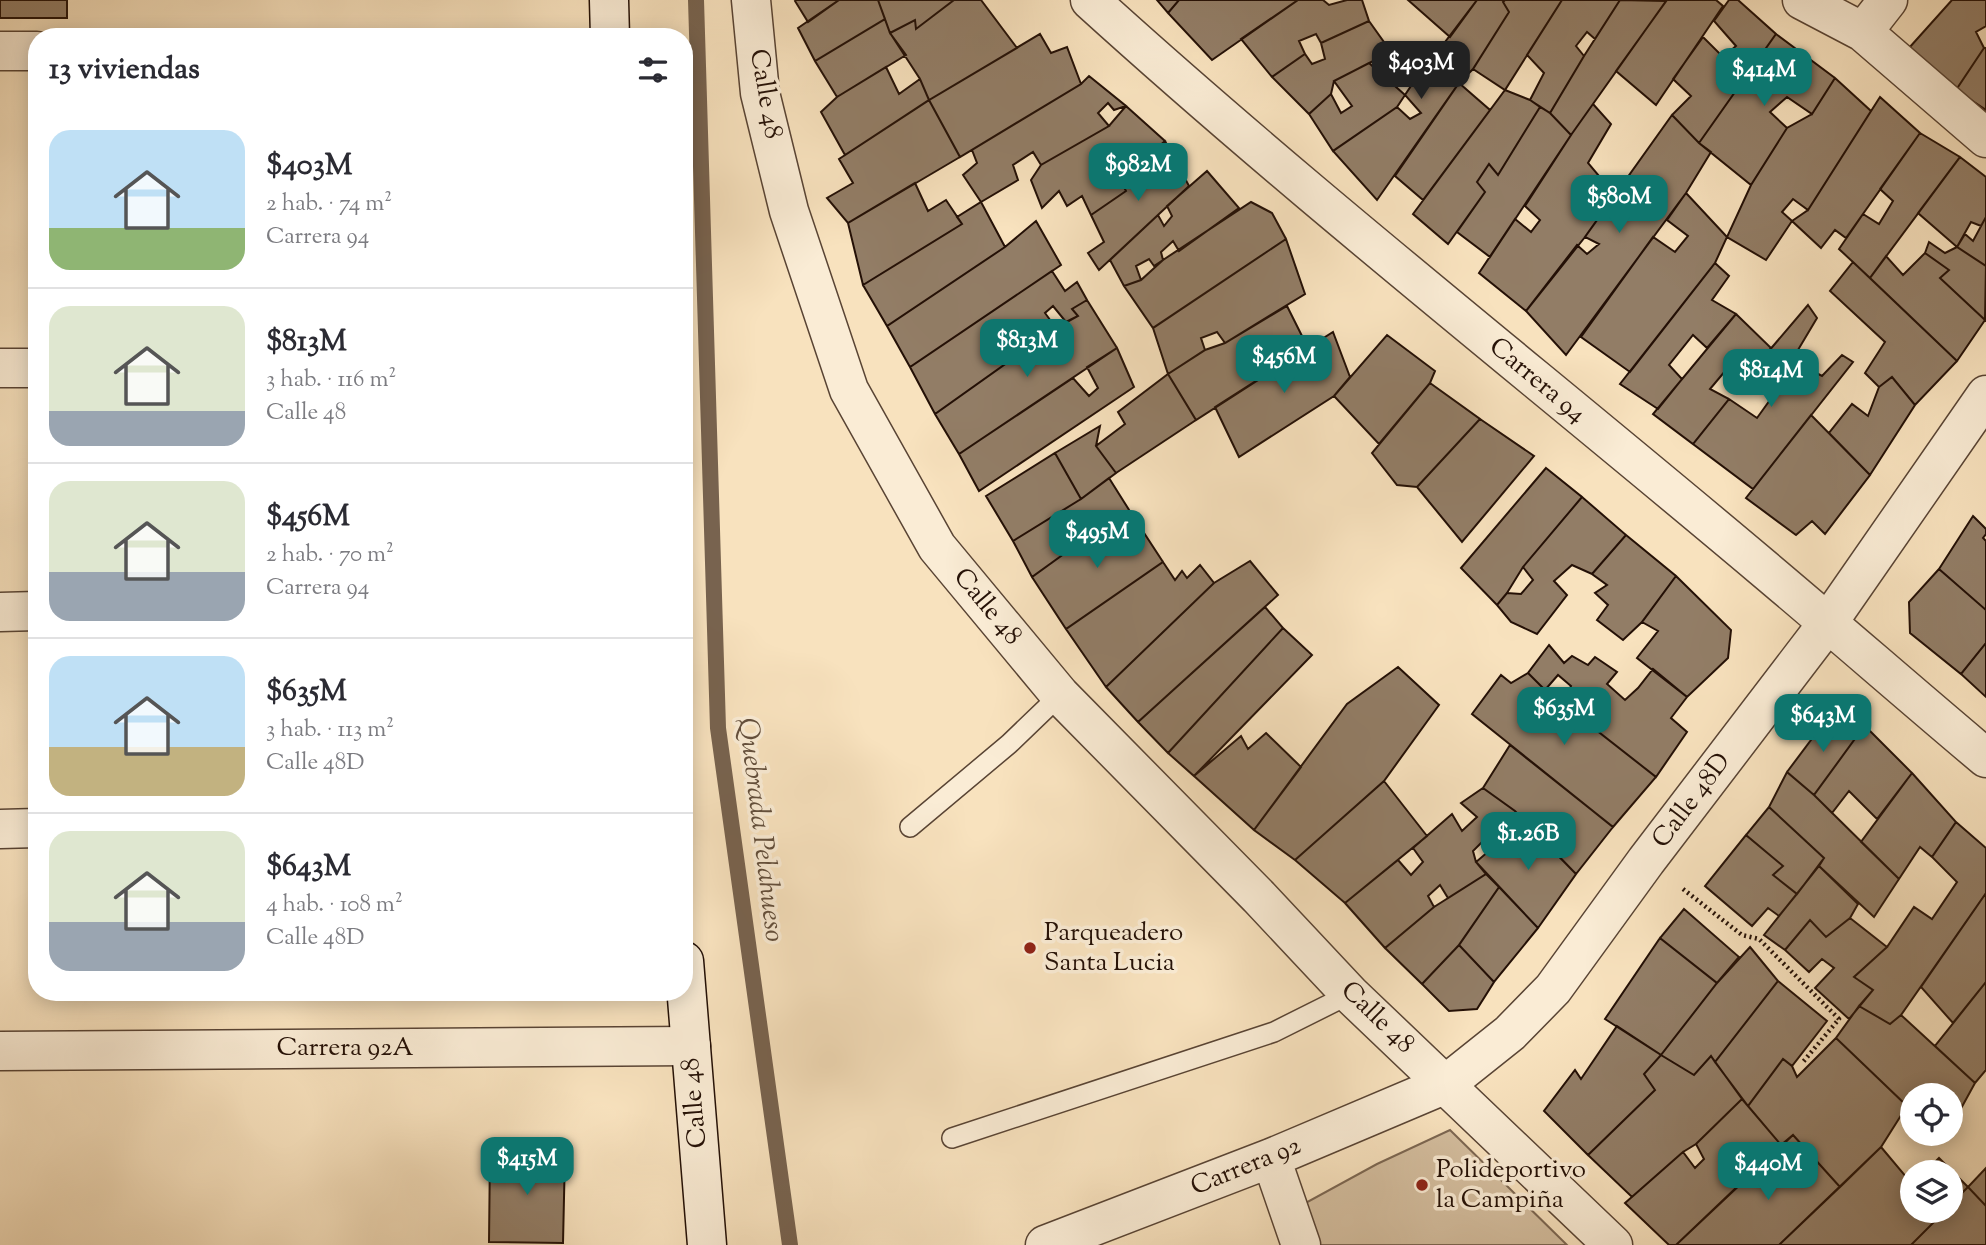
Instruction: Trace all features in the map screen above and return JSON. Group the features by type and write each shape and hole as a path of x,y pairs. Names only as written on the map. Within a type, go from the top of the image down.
{"street":[{"path":"609,0 610,28"},
{"name":"Calle 48","path":"751,0 760,93 789,211 849,390 937,547 1060,695 1350,994 1613,1245"},
{"name":"Carrera 94","path":"1090,0 1199,98 1762,567 1986,758"},
{"path":"1802,0 1863,32 1986,138"},
{"path":"1863,32 1888,0"},
{"path":"0,51 28,51"},
{"path":"0,368 28,369"},
{"name":"Calle 48D","path":"1446,1084 1510,1033 1553,989 1646,861 1827,624 1986,395"},
{"path":"0,612 28,611"},
{"path":"0,829 28,828"},
{"name":"Calle 48","path":"687,1001 706,1245"},
{"name":"Carrera 92A","path":"0,1051 691,1046"},
{"name":"Carrera 92","path":"1045,1245 1270,1158 1446,1084"},
{"path":"1270,1158 1301,1245"}],"lane":[{"path":"910,827 1009,744 1060,695"},
{"path":"952,1138 1274,1032 1350,994"}],"path":[{"path":"1646,861 1742,935 1759,939 1839,1019 1803,1062"}],"shaded area":[{"name":"Polideportivo la Campiña","path":"1450,1130 1567,1245 1313,1245 1300,1206 1377,1164"}],"building":[{"path":"0,0 67,0 67,18 0,18"},
{"path":"796,0 839,0 808,22"},
{"path":"839,0 878,0 885,19 815,61 798,28"},
{"path":"878,0 954,0 916,29 915,20 890,33"},
{"path":"954,0 981,0 1017,48 929,100 920,79 890,33 915,20 916,29"},
{"path":"1157,0 1179,0 1168,13"},
{"path":"1179,0 1298,0 1212,60 1168,13"},
{"path":"1298,0 1323,0 1329,5 1347,0 1362,0 1369,21 1321,43 1316,34 1299,41 1305,54 1272,77 1241,39"},
{"path":"1408,0 1477,0 1450,37"},
{"path":"1477,0 1505,0 1503,2 1509,12 1473,69 1459,83 1377,200 1333,151 1397,107 1410,119 1421,113 1405,95 1419,74 1437,84 1449,72 1429,63"},
{"path":"1562,0 1505,90 1473,69 1509,12 1503,2"},
{"path":"1562,0 1620,0 1595,39 1587,32 1576,46 1584,56 1550,113 1530,100 1544,73 1527,55"},
{"path":"1620,0 1666,1 1571,135 1550,113"},
{"path":"1667,0 1716,0 1723,6 1656,105 1616,71"},
{"path":"1729,0 1738,0 1776,34 1699,143 1672,115 1691,96 1673,79 1703,37 1723,57 1736,46 1714,21"},
{"path":"1952,0 1986,0 1986,26 1976,32 1984,48 1956,90 1909,48"},
{"path":"885,19 890,33 906,55 837,97 815,61"},
{"path":"1369,21 1391,52 1334,81 1331,94 1309,114 1272,77 1305,54 1312,64 1325,59 1321,43"},
{"path":"1040,34 1051,53 1067,47 1081,84 960,157 929,100"},
{"path":"1776,34 1835,78 1812,114 1787,97 1770,112 1787,128 1751,185 1699,143"},
{"path":"1986,48 1986,110 1956,90"},
{"path":"1369,63 1405,95 1397,107 1333,151 1309,114 1331,94 1341,113 1352,106 1334,81"},
{"path":"886,67 899,94 920,79 929,100 845,155 821,112 837,97"},
{"path":"1089,76 1126,106 1114,110 1108,103 1098,113 1109,126 1041,165 1033,152 1013,165 1018,180 981,202 963,175 977,163 972,150 1081,84"},
{"path":"1835,78 1871,111 1808,210 1793,199 1782,212 1792,221 1766,260 1727,237 1751,185 1787,128 1812,114"},
{"path":"1459,83 1490,110 1423,200 1395,176"},
{"path":"1505,90 1540,107 1498,175 1489,164 1477,182 1485,192 1448,244 1413,214"},
{"path":"1880,97 1920,133 1846,238 1835,230 1821,248 1792,221 1808,210"},
{"path":"929,100 960,157 848,223 827,198 853,183 839,159"},
{"path":"1593,104 1611,124 1588,163 1615,195 1526,311 1479,273 1515,219 1531,232 1540,220 1525,206"},
{"path":"1126,106 1165,141 1120,180 1126,191 1091,215 1082,196 1067,206 1059,191 1042,208 1031,180 1041,165 1109,126"},
{"path":"1540,107 1550,113 1571,135 1490,257 1457,232 1485,192 1477,182 1489,164 1498,175"},
{"path":"1672,115 1711,152 1686,193 1566,355 1526,311 1577,245 1587,254 1599,244 1585,237"},
{"path":"1920,133 1960,157 1870,278 1839,249 1863,214 1879,224 1893,201 1880,189"},
{"path":"1165,141 1189,186 1099,270 1088,253 1104,242 1091,215 1126,191 1120,180"},
{"path":"1960,157 1986,177 1986,217 1981,226 1971,222 1957,247 1918,213"},
{"path":"1207,171 1239,208 1179,251 1173,241 1161,252 1163,260 1154,266 1149,259 1136,266 1141,280 1124,286 1110,260 1158,215 1164,226 1172,216 1167,206"},
{"path":"915,183 928,211 946,200 962,224 863,285 848,223"},
{"path":"1686,193 1727,237 1715,263 1630,372 1581,337 1653,237 1675,252 1688,236 1667,220"},
{"path":"981,202 1005,247 887,326 863,285 962,224 957,217"},
{"path":"1251,202 1272,213 1286,239 1153,328 1124,286 1141,280 1163,260"},
{"path":"1986,217 1986,266 1957,247 1965,234 1973,241"},
{"path":"1036,221 1061,265 910,367 887,326 1005,247"},
{"path":"1286,239 1305,294 1225,343 1217,332 1201,338 1205,350 1168,374 1153,328"},
{"path":"1929,242 1945,253 1957,247 1986,266 1985,320 1940,278 1949,270 1925,253"},
{"path":"1925,253 1949,270 1940,278 1985,320 1957,361 1870,278 1886,256 1903,275"},
{"path":"1853,262 1957,361 1915,405 1892,377 1879,387 1865,373 1885,342 1830,291"},
{"path":"1715,263 1729,276 1712,300 1736,314 1707,348 1693,335 1669,365 1682,379 1658,409 1620,384"},
{"path":"1052,271 1065,291 1077,282 1087,300 1072,309 1078,316 1066,322 1053,306 1045,313 1056,328 935,414 910,367"},
{"path":"1087,300 1117,348 959,454 935,414 1056,328 1078,316 1072,309"},
{"path":"1808,305 1817,318 1792,360 1822,376 1842,355 1853,362 1753,489 1693,444 1729,399 1757,418 1780,386 1751,372"},
{"path":"1287,306 1308,348 1196,420 1168,374 1205,350 1225,343"},
{"path":"1736,314 1771,348 1751,372 1731,364 1710,389 1729,399 1693,444 1653,414"},
{"path":"1333,332 1350,377 1334,396 1239,457 1215,407"},
{"path":"1387,335 1435,371 1430,383 1379,444 1334,396"},
{"path":"1117,348 1134,387 979,491 959,454 1073,378 1089,396 1098,388 1087,367"},
{"path":"1168,374 1196,420 1116,473 1096,446 1125,424 1118,412"},
{"path":"1892,377 1915,405 1870,475 1829,433 1852,404 1868,416 1879,387"},
{"path":"1430,383 1480,419 1417,487 1397,485 1372,453"},
{"path":"1811,415 1870,475 1825,534 1812,521 1796,535 1746,498"},
{"path":"1480,419 1534,456 1462,542 1417,487"},
{"path":"1100,426 1096,446 1116,473 1081,499 1055,453"},
{"path":"1055,453 1081,499 1013,541 986,496"},
{"path":"1546,468 1582,497 1523,567 1497,605 1461,568"},
{"path":"1109,478 1131,513 1102,520 1108,533 1093,545 1086,538 1032,577 1013,541 1081,499"},
{"path":"1582,497 1626,535 1592,574 1572,565 1554,581 1567,595 1537,634 1511,622 1497,605 1507,593 1521,594 1533,580 1523,567"},
{"path":"1131,513 1163,562 1066,629 1032,577 1086,538 1093,545 1108,533 1102,520"},
{"path":"1973,516 1986,529 1983,538 1986,541 1986,610 1939,569"},
{"path":"1626,535 1676,576 1642,622 1623,640 1597,620 1608,605 1595,593 1607,585 1592,574"},
{"path":"1250,561 1278,595 1138,722 1106,687 1214,583"},
{"path":"1163,562 1175,580 1182,571 1187,578 1200,565 1214,583 1106,687 1066,629"},
{"path":"1939,569 1986,610 1986,643 1961,674 1910,633 1909,602"},
{"path":"1676,576 1731,630 1728,658 1687,697 1637,658 1658,631 1642,622"},
{"path":"1265,607 1283,628 1168,753 1138,722"},
{"path":"1283,628 1312,655 1194,776 1168,753"},
{"path":"1986,643 1986,697 1961,674"},
{"path":"1549,645 1564,663 1572,656 1588,665 1595,657 1617,672 1607,684 1625,700 1653,669 1687,697 1671,718 1687,732 1656,777 1563,704 1571,686 1558,675 1545,690 1528,673"},
{"path":"1398,667 1439,705 1384,781 1295,860 1254,830 1347,704"},
{"path":"1528,673 1545,690 1656,777 1613,827 1472,714 1501,675 1511,683"},
{"path":"1826,720 1846,720 1860,732 1814,795 1787,772"},
{"path":"1866,727 1912,773 1877,819 1849,791 1832,813 1814,795"},
{"path":"1266,733 1301,767 1254,830 1194,776 1241,736 1248,749"},
{"path":"1510,745 1613,827 1576,874 1515,811 1483,788"},
{"path":"1787,772 1899,879 1874,917 1819,866 1824,858 1769,807"},
{"path":"1912,773 1956,822 1932,857 1920,847 1899,879 1861,842"},
{"path":"1384,781 1427,836 1345,903 1295,860"},
{"path":"1483,788 1515,811 1524,821 1491,849 1486,838 1473,851 1476,862 1486,874 1448,898 1440,885 1428,896 1434,907 1385,948 1345,903 1398,860 1411,875 1423,862 1413,848 1452,814 1462,831 1477,817 1461,803"},
{"path":"1769,807 1824,858 1797,894 1773,875 1783,866 1746,835"},
{"path":"1524,821 1576,874 1538,928 1476,862"},
{"path":"1956,822 1986,848 1986,893 1901,1015 1890,1024 1859,1006 1873,990 1854,977 1887,947 1914,907 1932,919 1957,882 1932,857"},
{"path":"1746,835 1783,866 1773,875 1797,894 1779,916 1768,908 1752,926 1705,886"},
{"path":"1819,866 1858,904 1850,918 1826,937 1810,920 1785,950 1764,935"},
{"path":"1486,874 1499,887 1459,945 1422,984 1385,948 1434,907"},
{"path":"1499,887 1538,928 1494,982 1459,945"},
{"path":"1986,893 1986,982 1953,1023 1921,987"},
{"path":"1684,909 1739,957 1717,983 1660,938"},
{"path":"1850,918 1887,947 1854,977 1873,990 1849,1019 1815,988 1834,968 1822,959 1809,972 1785,950 1810,920 1826,937"},
{"path":"1660,938 1717,983 1661,1055 1605,1019"},
{"path":"1459,945 1494,982 1477,1009 1449,1011 1422,984"},
{"path":"1750,947 1778,981 1715,1062 1711,1056 1694,1075 1661,1055 1717,983"},
{"path":"1778,981 1827,1021 1792,1066 1783,1059 1748,1106 1715,1062"},
{"path":"1986,982 1986,1070 1975,1083 1935,1046"},
{"path":"1859,1006 1890,1024 1901,1015 1975,1083 1963,1105 1963,1083 1900,1083 1900,1099 1836,1038"},
{"path":"1617,1026 1661,1055 1644,1074 1655,1090 1588,1155 1544,1111 1575,1070 1581,1079"},
{"path":"1836,1038 1900,1099 1900,1117 1881,1147 1840,1187 1793,1135 1781,1145 1748,1106 1783,1059 1792,1066 1797,1077"},
{"path":"1661,1055 1694,1075 1711,1056 1742,1099 1696,1144 1683,1152 1632,1197 1588,1155 1655,1090 1644,1074"},
{"path":"1742,1099 1781,1145 1676,1245 1669,1245 1625,1203 1683,1152 1695,1168 1704,1159 1696,1144"},
{"path":"1793,1135 1840,1187 1779,1245 1676,1245"},
{"path":"1881,1147 1900,1170 1900,1223 1933,1223 1911,1245 1779,1245"},
{"path":"490,1152 565,1153 563,1243 489,1242"},
{"path":"1986,1168 1986,1206 1968,1187"},
{"path":"1968,1187 1986,1206 1986,1245 1911,1245 1933,1223 1963,1223 1963,1192"}],"waterway":[{"name":"Quebrada Pelahueso","path":"696,0 718,728 790,1245"}],"place":[{"name":"Parqueadero Santa Lucia","path":"1030,948"},
{"name":"Polideportivo la Campiña","path":"1422,1185"}]}
